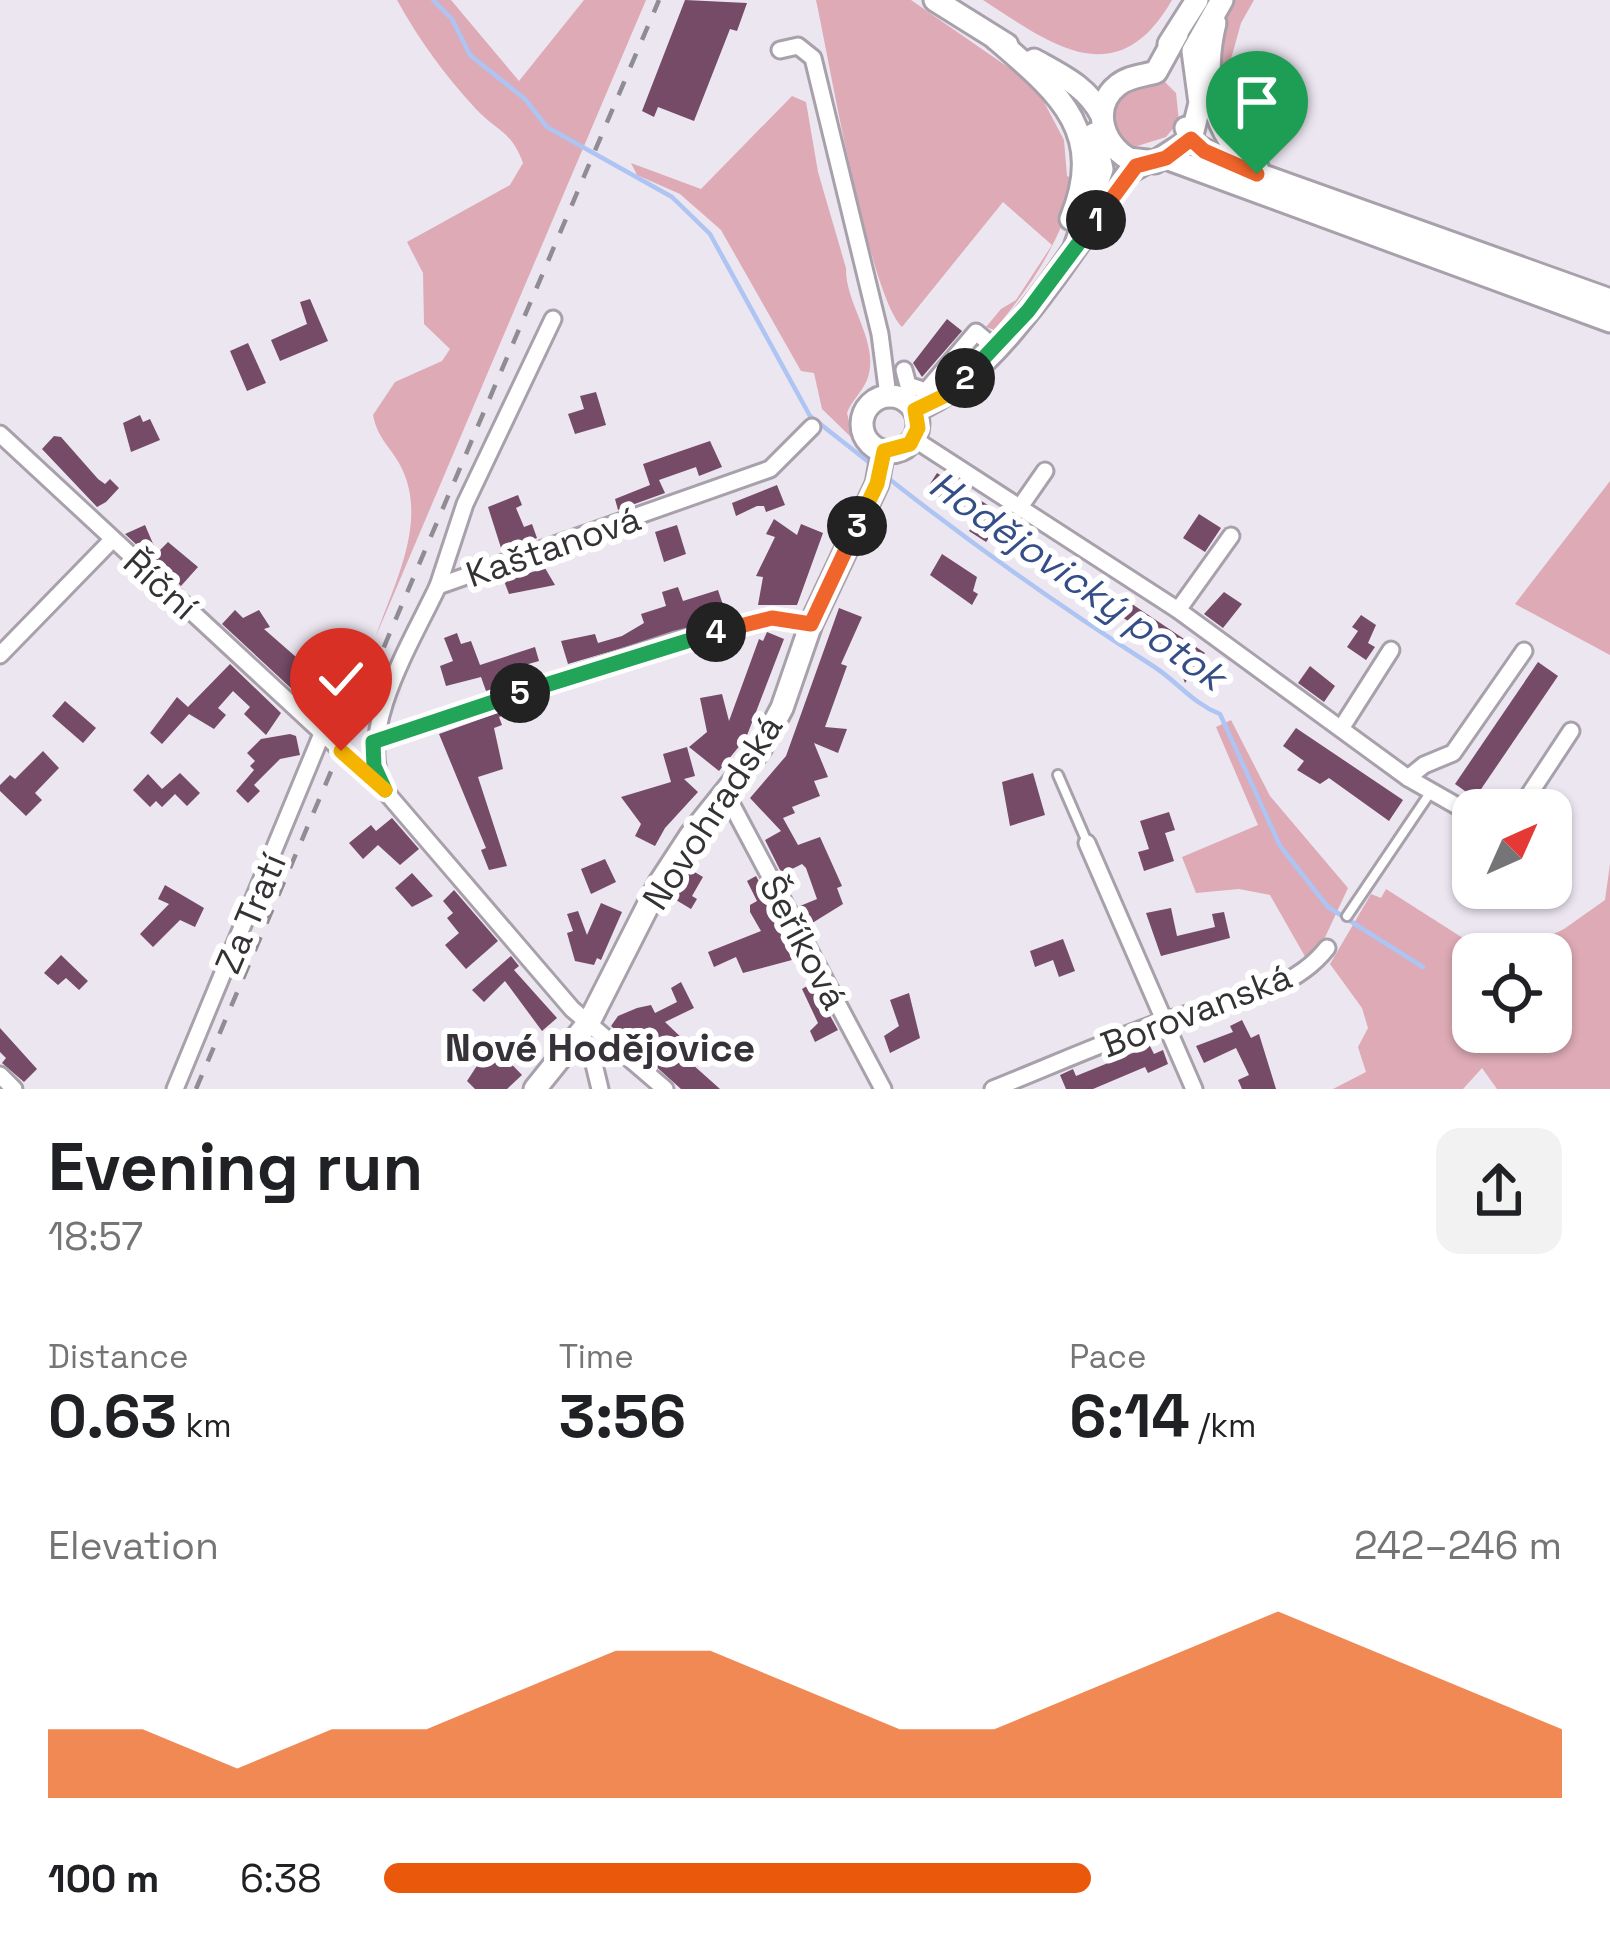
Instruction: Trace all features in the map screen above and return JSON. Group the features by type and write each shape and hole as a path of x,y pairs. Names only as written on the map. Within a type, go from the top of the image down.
{"main road":[{"path":"935,0 1071,80 1098,108 1112,147 1610,322"},
{"path":"1098,108 1114,88 1154,66 1178,34 1213,2"},
{"path":"915,410 995,348 1028,311 1129,172 1188,134 1199,117 1193,51 1213,2"},
{"path":"1213,2 1209,58 1221,128 1252,164 1321,195"},
{"path":"995,38 1059,95 1082,143 1084,179 1078,203 1028,311"},
{"path":"1071,80 1107,80 1121,70 1154,66 1186,92 1188,134"},
{"path":"1075,247 1102,169 1091,127 1107,80"},
{"path":"1146,160 1139,152 1166,147 1188,134"},
{"path":"1188,134 1230,164 1610,300"},
{"path":"888,396 904,399 915,410 919,422 914,439 881,467 862,422 868,407 888,396"},
{"name":"Novohradská","path":"535,1089 589,1022 659,884 691,835 760,749 782,708 811,624 881,467"}],"street":[{"path":"780,50 798,46 813,58 880,334 888,396"},
{"path":"439,586 465,504 553,319"},
{"path":"904,370 903,378 913,389 939,391"},
{"name":"Kaštanová","path":"373,742 400,667 439,586 770,469 812,428"},
{"name":"Říční","path":"0,434 385,791 572,1009 664,1089"},
{"path":"914,439 1178,610 1408,778 1452,801"},
{"path":"1020,507 1045,471"},
{"path":"1178,610 1231,536"},
{"path":"0,655 112,540"},
{"path":"385,791 374,766 373,742 676,641 772,618 811,624"},
{"path":"1342,728 1391,650"},
{"path":"1408,778 1424,764 1454,753 1524,651"},
{"path":"1533,789 1571,731"},
{"name":"Za Tratí","path":"175,1089 321,736"},
{"name":"Šeříková","path":"726,794 883,1089"},
{"path":"1087,843 1194,1089"},
{"name":"Borovanská","path":"992,1089 1163,1021 1213,1010 1294,977 1328,948"},
{"path":"592,1060 600,1089"},
{"path":"0,1076 14,1089"}],"lane":[{"path":"1058,775 1087,843"},
{"path":"1347,916 1433,789"}],"shaded area":[{"path":"397,0 451,0 519,81 584,0 646,0 376,636 405,555 411,513 403,471 373,415 395,382 442,361 450,349 424,324 423,273 407,242 510,185 523,163 508,137 442,69"},
{"path":"816,0 911,0 1044,92 1044,102 1064,140 1067,176 1077,181 1063,223 1054,242 1044,260 1022,295 994,330 986,327 1016,300 1052,245 1003,202 902,327 876,271"},
{"path":"983,0 1172,0 1151,29 1129,47 1106,54 1058,45"},
{"path":"1233,0 1254,0 1241,23 1231,59 1241,143 1224,111 1217,73 1221,34"},
{"path":"1162,79 1176,93 1179,121 1166,137 1128,149 1111,118 1114,108 1124,95"},
{"path":"792,96 806,102 818,172 869,352 867,380 847,413 853,439 822,409 814,373 801,371 721,230 680,194 637,175 631,163 701,189"},
{"path":"1610,481 1610,655 1515,604"},
{"path":"1231,720 1270,796 1348,888 1320,948 1307,960 1270,895 1239,889 1196,893 1182,857 1258,825 1216,727"},
{"path":"1610,864 1610,1089 1497,1089 1482,1068 1463,1089 1333,1089 1366,1072 1358,1047 1368,1028 1362,1008 1330,964 1371,894 1381,898 1386,889 1455,933 1452,1053 1572,1053 1572,933 1556,933 1605,900"}],"building":[{"path":"685,0 747,3 737,31 730,29 694,121 658,107 654,117 642,111"},
{"path":"310,299 328,341 280,361 271,340 307,324 300,302"},
{"path":"947,319 962,331 922,377 913,363"},
{"path":"248,343 266,383 247,391 230,351"},
{"path":"596,392 606,425 575,434 568,414 584,409 580,396"},
{"path":"140,415 143,422 150,419 160,440 131,452 123,423"},
{"path":"54,436 61,437 98,479 105,484 110,479 119,488 106,502 97,507 42,449"},
{"path":"710,441 722,467 699,476 696,467 659,480 665,493 618,510 615,499 650,485 643,464"},
{"path":"937,473 1021,526 1009,543 993,532 986,542 969,531 977,520 926,490"},
{"path":"777,485 785,505 766,512 764,506 757,506 736,516 732,503"},
{"path":"518,495 522,505 516,508 524,527 532,524 537,538 502,551 488,507"},
{"path":"1199,514 1221,528 1205,552 1183,538"},
{"path":"774,519 797,535 801,524 823,533 797,605 758,605 763,577 756,576 775,537 766,534"},
{"path":"145,525 157,553 168,542 198,567 181,586 125,534"},
{"path":"677,525 686,554 664,562 655,532"},
{"path":"942,554 977,577 973,591 978,594 972,605 930,575"},
{"path":"545,568 555,585 509,594 504,581"},
{"path":"678,587 683,601 718,590 727,617 568,664 561,641 595,634 598,643 622,636 644,623 641,614 666,606 662,592"},
{"path":"1224,592 1242,604 1223,628 1204,614"},
{"path":"1129,602 1205,653 1185,683 1178,664 1147,643 1151,636 1122,617"},
{"path":"839,608 862,617 841,664 847,666 825,727 847,729 838,753 814,743 828,777 814,781 820,796 792,807 795,813 783,818 798,845 820,837 842,886 837,888 843,904 809,925 800,906 817,899 806,868 802,864 782,874 765,840 781,831 750,798 786,756"},
{"path":"235,610 243,618 259,610 270,627 264,629 304,664 299,670 306,676 293,690 222,624"},
{"path":"1361,615 1376,625 1368,643 1375,647 1366,660 1347,647 1358,631 1352,627"},
{"path":"767,632 784,639 746,738 719,771 689,747 707,732 700,698 722,694 729,721 759,639 763,641"},
{"path":"457,633 461,644 471,641 480,665 535,647 539,661 518,667 522,679 486,691 481,677 446,686 440,666 453,661 444,638"},
{"path":"1538,662 1558,676 1481,789 1455,784"},
{"path":"230,664 281,713 266,735 244,714 250,707 233,691 218,708 226,715 214,729 189,714 162,744 150,733 177,697 188,707"},
{"path":"1310,666 1335,686 1324,702 1298,683"},
{"path":"65,701 96,728 83,743 52,716"},
{"path":"528,702 529,707 499,717 502,725 494,728 503,769 478,777 507,866 489,870 481,850 486,848 439,734"},
{"path":"1296,728 1403,800 1389,821 1329,778 1320,784 1297,770 1304,761 1283,746"},
{"path":"296,736 300,755 280,759 254,785 260,791 248,803 236,791 254,770 250,766 255,761 247,753 261,739"},
{"path":"687,747 695,776 684,779 698,792 655,846 635,836 641,824 621,797 671,782 663,754"},
{"path":"43,751 59,768 35,793 42,800 26,816 0,791 0,785 10,775 15,779"},
{"path":"180,773 200,793 187,806 175,794 162,807 156,801 150,807 133,790 148,774 162,789"},
{"path":"1033,773 1045,815 1010,826 1002,782"},
{"path":"1169,812 1175,830 1165,833 1174,861 1144,871 1138,852 1149,849 1140,821"},
{"path":"392,818 419,849 400,865 378,845 363,859 349,843 371,825 376,831"},
{"path":"605,859 616,882 591,894 581,869"},
{"path":"688,868 703,877 692,896 697,899 691,909 671,897"},
{"path":"412,873 433,896 412,907 395,888"},
{"path":"756,876 780,921 776,923 792,960 743,973 736,957 714,967 708,952 761,931 750,912 750,905 757,901 747,881"},
{"path":"165,885 204,908 195,927 180,920 153,947 140,934 169,904 158,899"},
{"path":"454,890 498,941 466,969 445,945 459,933 447,918 453,913 443,901"},
{"path":"601,903 622,912 601,960 597,958 594,965 575,961 567,914 578,911 587,935"},
{"path":"1171,908 1177,936 1215,927 1212,914 1224,912 1230,938 1161,956 1146,913"},
{"path":"1063,939 1075,971 1059,977 1053,960 1035,967 1030,951"},
{"path":"61,955 88,981 79,990 66,978 58,985 44,973"},
{"path":"511,956 519,966 514,970 557,1018 542,1031 505,981 484,1002 472,990"},
{"path":"681,982 694,1008 665,1022 685,1041 673,1047 720,1089 681,1089 611,1026 618,1016 637,1008 651,1005 655,1013 677,1002 671,988"},
{"path":"812,983 838,1030 815,1042 810,1031 818,1023 802,989"},
{"path":"909,993 920,1038 890,1053 884,1036 899,1026 890,1000"},
{"path":"1242,1020 1251,1038 1259,1034 1276,1089 1242,1089 1238,1080 1249,1075 1236,1048 1204,1063 1196,1046 1233,1032 1230,1026"},
{"path":"0,1028 37,1069 24,1082 2,1063 6,1058 0,1052"},
{"path":"480,1043 485,1049 491,1043 522,1075 507,1089 475,1089 467,1081 480,1061 471,1052"},
{"path":"1150,1046 1154,1054 1163,1050 1168,1064 1148,1073 1145,1067 1093,1089 1066,1089 1060,1075 1073,1069 1076,1076"}],"waterway":[{"name":"Hodějovický potok","path":"433,0 452,19 470,55 525,99 547,127 672,197 710,234 810,416 875,467"},
{"name":"Hodějovický potok","path":"888,478 1018,575 1220,714 1280,846 1328,907 1423,967"}],"railway":[{"path":"196,1089 659,0"}],"district":[{"name":"Nové Hodějovice","path":"600,1047"}],"route":[{"path":"341,751 385,791 374,766 373,742 676,641 772,618 811,624 877,484 884,451 895,452 910,444 919,422 915,410 944,396 985,360 1028,311 1129,172 1166,158 1191,139 1204,151 1257,174"}]}
